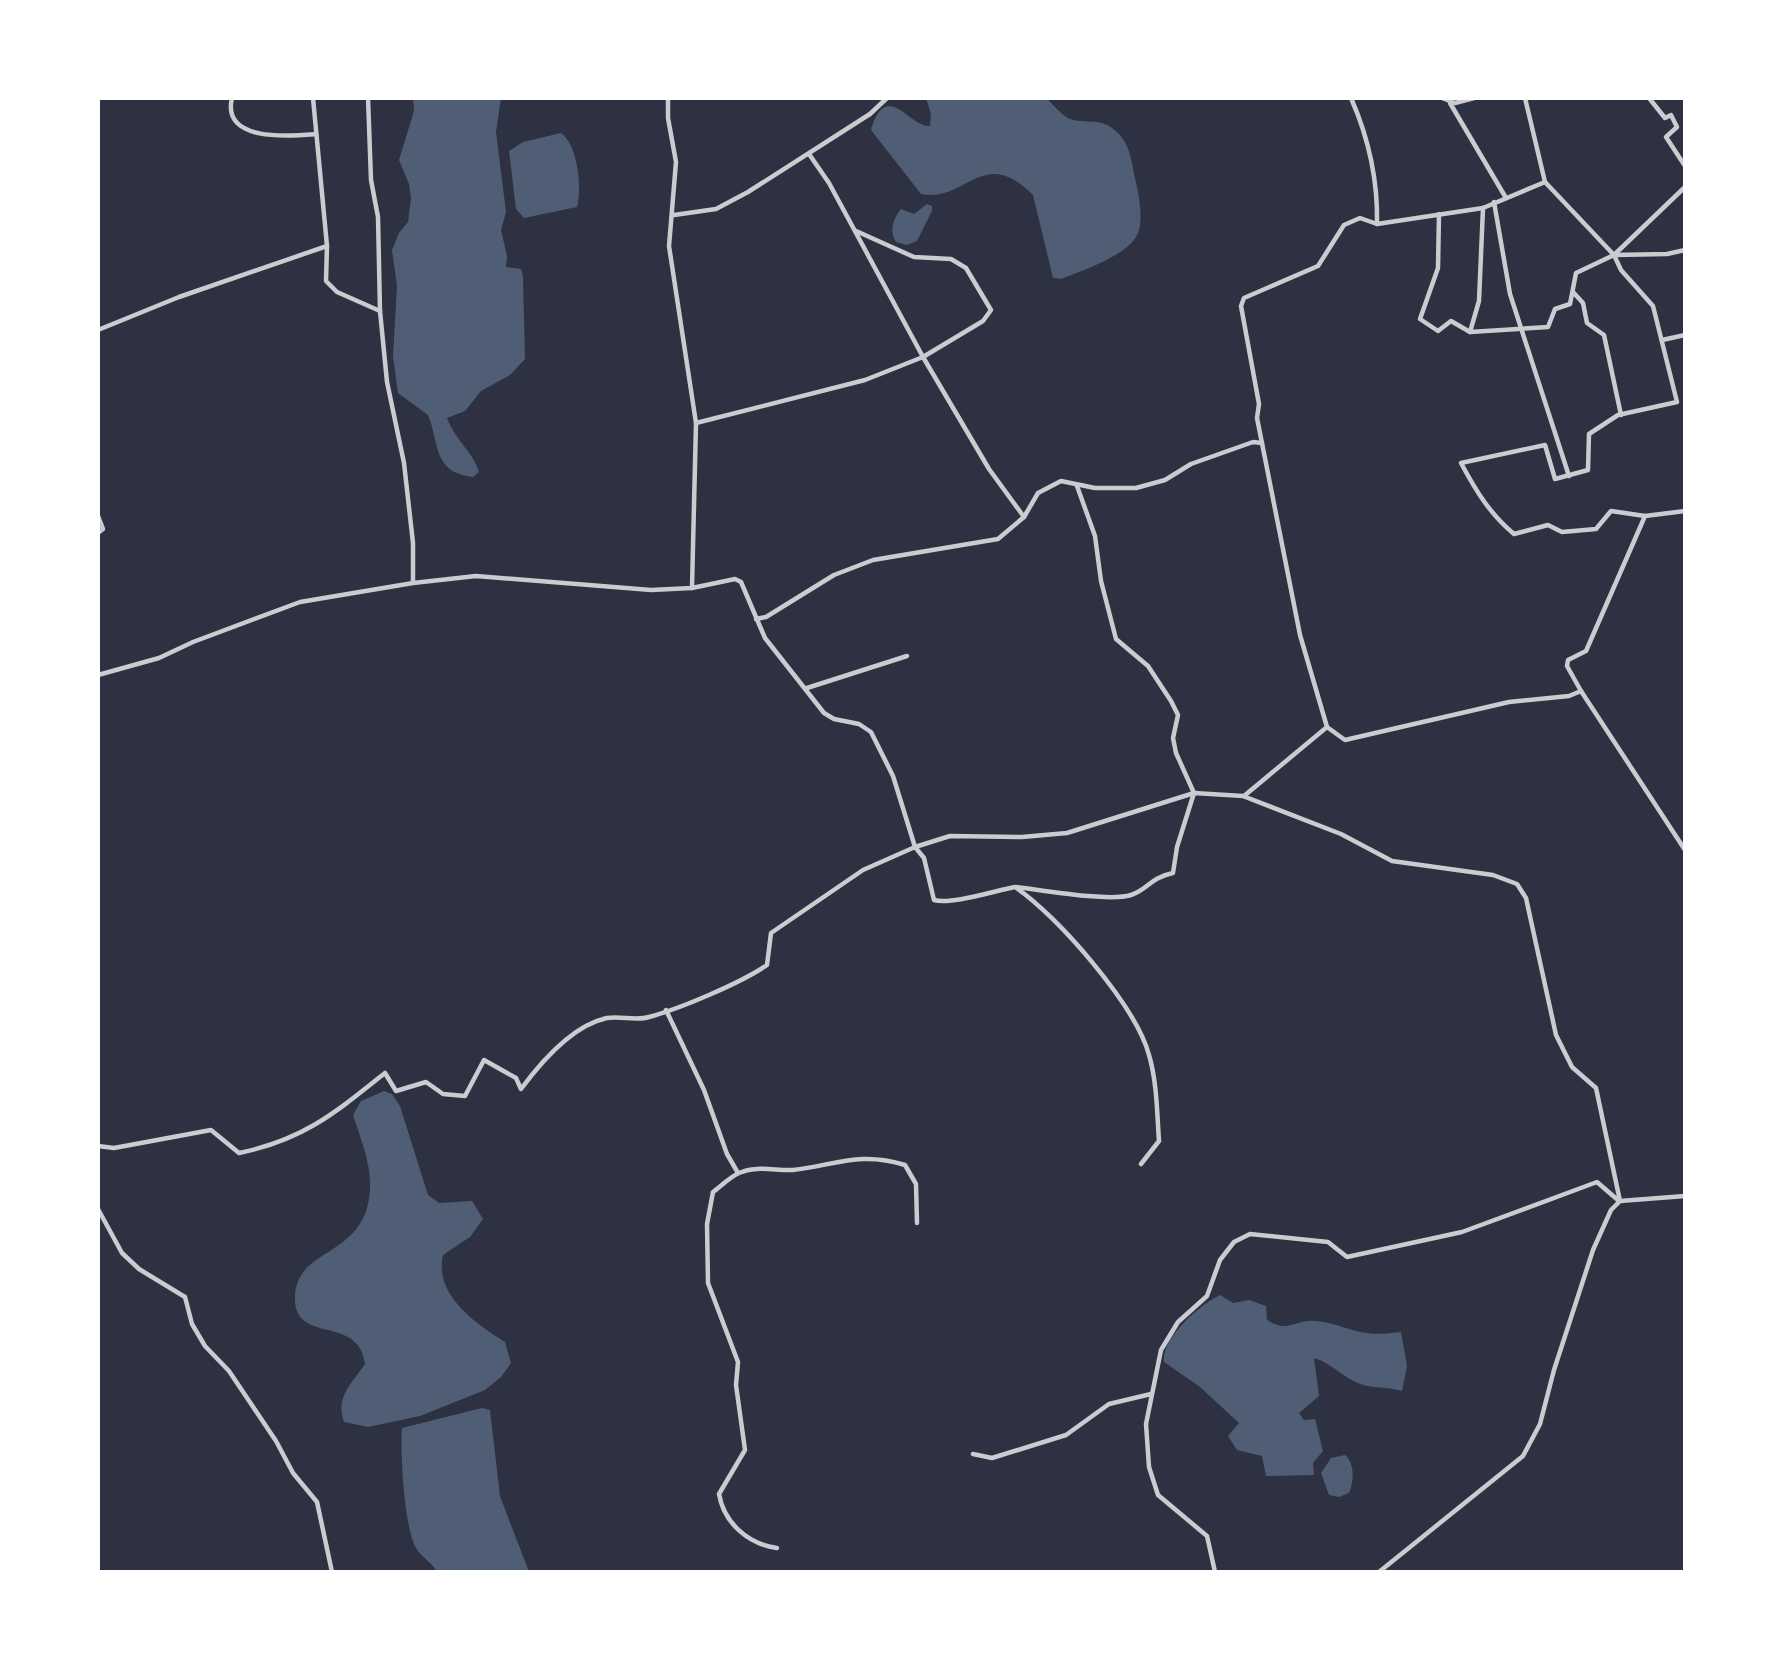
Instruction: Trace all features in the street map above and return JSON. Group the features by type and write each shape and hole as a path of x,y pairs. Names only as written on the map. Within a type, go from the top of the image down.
{"street":[{"path":"232,98 230,107 236,120 253,132 273,138 316,134"},
{"path":"313,98 327,246 326,281 337,292 380,312"},
{"path":"368,98 371,180 378,217 380,312 387,382 414,543 413,583"},
{"path":"668,98 668,118 676,162 674,215 669,246 696,423 692,588"},
{"path":"674,215 716,208 808,154 870,114 887,98"},
{"path":"1350,98 1366,137 1378,188 1377,224"},
{"path":"1442,98 1450,103 1506,198"},
{"path":"1450,103 1474,98"},
{"path":"1525,98 1545,182 1614,255 1621,270 1653,306 1677,402"},
{"path":"1649,98 1665,118 1671,115 1677,127 1666,137 1685,166"},
{"path":"808,154 856,231 923,356 989,469 1024,517"},
{"path":"1545,182 1483,208 1377,224 1360,218 1344,225 1318,266 1244,298 1241,306 1259,404 1256,418 1300,635 1328,727 1345,740 1509,702 1569,696 1581,691"},
{"path":"1439,214 1438,268 1420,319 1438,331 1451,321 1470,332 1524,330 1548,327 1555,309 1570,304 1576,273 1614,255 1653,214 1685,187"},
{"path":"1494,202 1510,294 1524,330 1569,476"},
{"path":"1470,332 1479,301 1483,208"},
{"path":"696,423 865,380 923,356 983,321 992,310 979,285 966,268 951,259 914,257 856,231"},
{"path":"1677,251 1685,244"},
{"path":"98,330 179,297 327,246"},
{"path":"1614,255 1667,254 1685,250"},
{"path":"1573,292 1583,303 1587,323 1604,335 1621,415"},
{"path":"1662,340 1685,335"},
{"path":"1685,405 1677,402 1621,415 1589,435 1588,470 1569,476 1555,478 1545,445 1461,463 1494,518 1514,534 1548,525 1562,532 1596,529 1611,511 1645,516 1685,511"},
{"path":"756,619 766,617 835,575 873,559 998,539 1024,517 1038,494 1061,481 1077,486 1136,488 1165,480 1191,464 1253,442 1262,443"},
{"path":"98,675 159,658 193,642 300,602 413,583 477,576 651,590 692,588 735,579 746,590 765,638 824,713 834,719 859,724 871,732 893,776 915,847 924,859 934,900 946,903 974,894 1015,887 1101,896 1128,896 1140,891 1155,877 1173,873 1177,847 1194,793 1176,754 1173,738 1178,715 1171,701 1148,666 1116,639 1101,581 1094,536 1077,486"},
{"path":"98,516 103,529 98,533"},
{"path":"1645,516 1586,651 1569,660 1567,666 1685,850"},
{"path":"807,688 907,656"},
{"path":"1243,796 1328,727"},
{"path":"98,1146 114,1148 211,1130 239,1153 258,1149 303,1134 384,1073 396,1091 426,1083 443,1094 465,1096 484,1060 516,1078 521,1088 536,1068 571,1036 602,1019 622,1016 647,1018 751,976 767,965 771,933 863,870 915,847 950,836 1022,837 1067,833 1194,793 1243,796 1341,834 1392,861 1493,875 1517,884 1526,898 1556,1035 1563,1054 1572,1067 1596,1088 1620,1201"},
{"path":"1015,887 1035,900 1072,939 1126,1009 1149,1054 1159,1141 1141,1164"},
{"path":"666,1010 704,1090 727,1154 738,1173"},
{"path":"777,1548 762,1546 732,1525 721,1507 719,1493 745,1450 736,1385 738,1362 708,1283 707,1224 713,1192 738,1173 752,1169 793,1170 852,1158 882,1158 905,1165 916,1184 917,1223"},
{"path":"1215,1572 1207,1536 1158,1495 1149,1467 1146,1424 1161,1350 1178,1322 1208,1296 1220,1260 1234,1242 1250,1234 1328,1242 1348,1257 1462,1232 1597,1182 1620,1201"},
{"path":"1379,1572 1523,1456 1541,1424 1554,1370 1593,1250 1611,1210 1620,1201 1685,1196"},
{"path":"98,1209 130,1261 185,1297 192,1324 205,1346 229,1371 271,1433 293,1473 317,1502 332,1572"},
{"path":"973,1454 992,1458 1066,1435 1109,1405 1151,1394"}],"water":[{"path":"413,98 501,98 496,132 506,212 501,230 507,256 506,267 521,269 523,277 525,359 510,375 481,391 465,411 447,418 477,465 479,472 473,477 460,474 444,463 428,415 398,393 393,356 397,286 392,250 399,233 408,222 411,198 409,184 399,160 414,111"},
{"path":"926,98 1046,98 1070,119 1102,123 1112,128 1122,137 1128,148 1140,204 1140,227 1133,241 1104,261 1061,279 1053,278 1033,195 1015,181 1000,175 987,175 951,191 937,195 921,194 871,130 877,115 884,108 891,106 922,125 930,126 931,114"},
{"path":"561,133 567,139 575,157 579,190 577,207 524,218 516,209 509,151 523,142"},
{"path":"927,204 932,206 932,211 917,241 907,245 896,242 893,225 901,209 914,214"},
{"path":"384,1091 392,1094 400,1106 428,1195 439,1203 472,1201 483,1219 470,1237 443,1255 442,1269 445,1283 459,1306 481,1326 505,1342 511,1363 501,1377 485,1390 420,1416 368,1427 344,1422 342,1413 346,1391 365,1364 360,1349 352,1339 305,1322 298,1313 295,1299 298,1282 306,1269 345,1240 357,1228 366,1211 370,1187 369,1169 353,1115 361,1101"},
{"path":"1220,1295 1233,1303 1249,1300 1266,1306 1267,1320 1279,1326 1315,1321 1371,1334 1401,1332 1407,1366 1402,1391 1363,1385 1314,1358 1319,1396 1299,1413 1304,1420 1315,1419 1323,1451 1313,1463 1314,1475 1266,1476 1262,1456 1237,1450 1228,1436 1239,1423 1200,1387 1164,1362 1165,1353 1175,1333 1193,1314"},
{"path":"482,1408 490,1410 500,1496 529,1572 437,1572 418,1551 412,1538 404,1489 402,1428"},
{"path":"1345,1455 1351,1463 1353,1473 1349,1493 1339,1497 1329,1495 1321,1473 1331,1458"}]}
